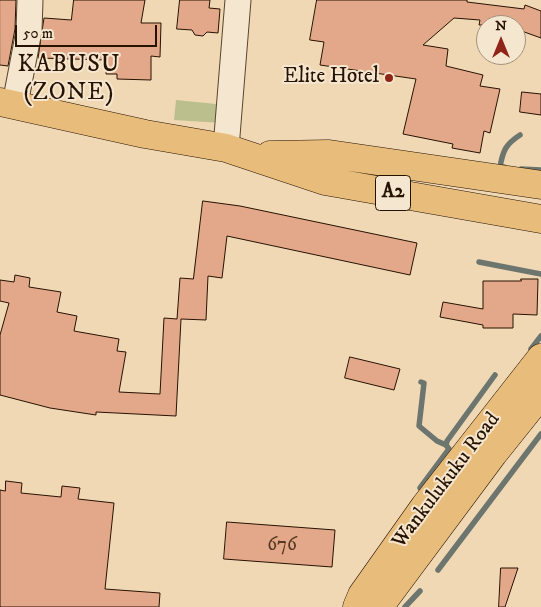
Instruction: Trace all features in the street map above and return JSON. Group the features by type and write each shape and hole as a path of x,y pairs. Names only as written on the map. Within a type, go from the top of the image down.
{"main road":[{"name":"A2","path":"8,103 144,134 237,152 324,181 541,218"},
{"name":"A2","path":"237,152 329,154 541,185"},
{"name":"Wankulukuku Road","path":"357,607 362,595 426,506 541,358"},
{"name":"Wankulukuku Road","path":"379,607 492,454 541,394"}],"street":[{"path":"8,103 29,30 30,0"},
{"path":"237,152 238,0"}],"green space":[{"path":"176,100 226,105 222,123 174,120"}],"building":[{"path":"0,0 16,0 15,29 8,66 0,65"},
{"path":"74,0 145,0 141,23 161,23 160,57 151,56 151,80 117,79 117,74 106,74 107,60 38,58 44,18 71,20"},
{"path":"180,0 210,0 209,8 220,9 218,33 207,32 203,36 195,35 192,30 177,29"},
{"path":"317,0 467,0 467,2 524,9 525,5 541,11 541,38 526,33 526,15 476,15 476,20 454,18 423,45 448,49 446,66 483,75 480,86 500,89 490,133 484,131 480,153 452,148 453,144 403,134 416,79 320,65 324,42 310,40"},
{"path":"522,92 541,94 541,115 520,112"},
{"path":"203,201 240,206 417,243 410,275 227,236 222,278 208,276 206,320 181,319 176,416 96,412 96,415 50,408 0,395 0,335 9,303 0,301 0,280 14,282 15,275 30,278 29,287 61,292 57,312 77,316 74,331 119,339 117,351 126,352 119,392 160,394 164,318 177,319 180,278 193,279"},
{"path":"521,279 538,279 537,315 513,314 513,328 483,328 483,325 440,317 443,302 483,309 483,281 521,281"},
{"path":"350,357 400,369 394,390 345,378"},
{"path":"6,481 22,483 21,493 61,497 62,486 80,488 78,499 114,503 105,589 160,593 159,607 0,607 0,490 5,491"},
{"path":"227,522 335,530 332,567 224,559"},
{"path":"501,568 518,568 505,607 499,607"}],"waterway":[{"path":"504,167 500,167 502,156 511,141 520,135"},
{"path":"521,169 541,170"},
{"path":"479,262 541,274"},
{"path":"531,349 541,336"},
{"path":"425,495 420,488 449,449 446,445 447,441 495,375"},
{"path":"421,382 424,383 419,426 437,441 446,445"},
{"path":"438,570 541,434"},
{"path":"405,607 420,591"}],"place":[{"name":"Elite Hotel","path":"389,78"}],"district":[{"name":"KABUSU (ZONE)","path":"69,80"}]}
